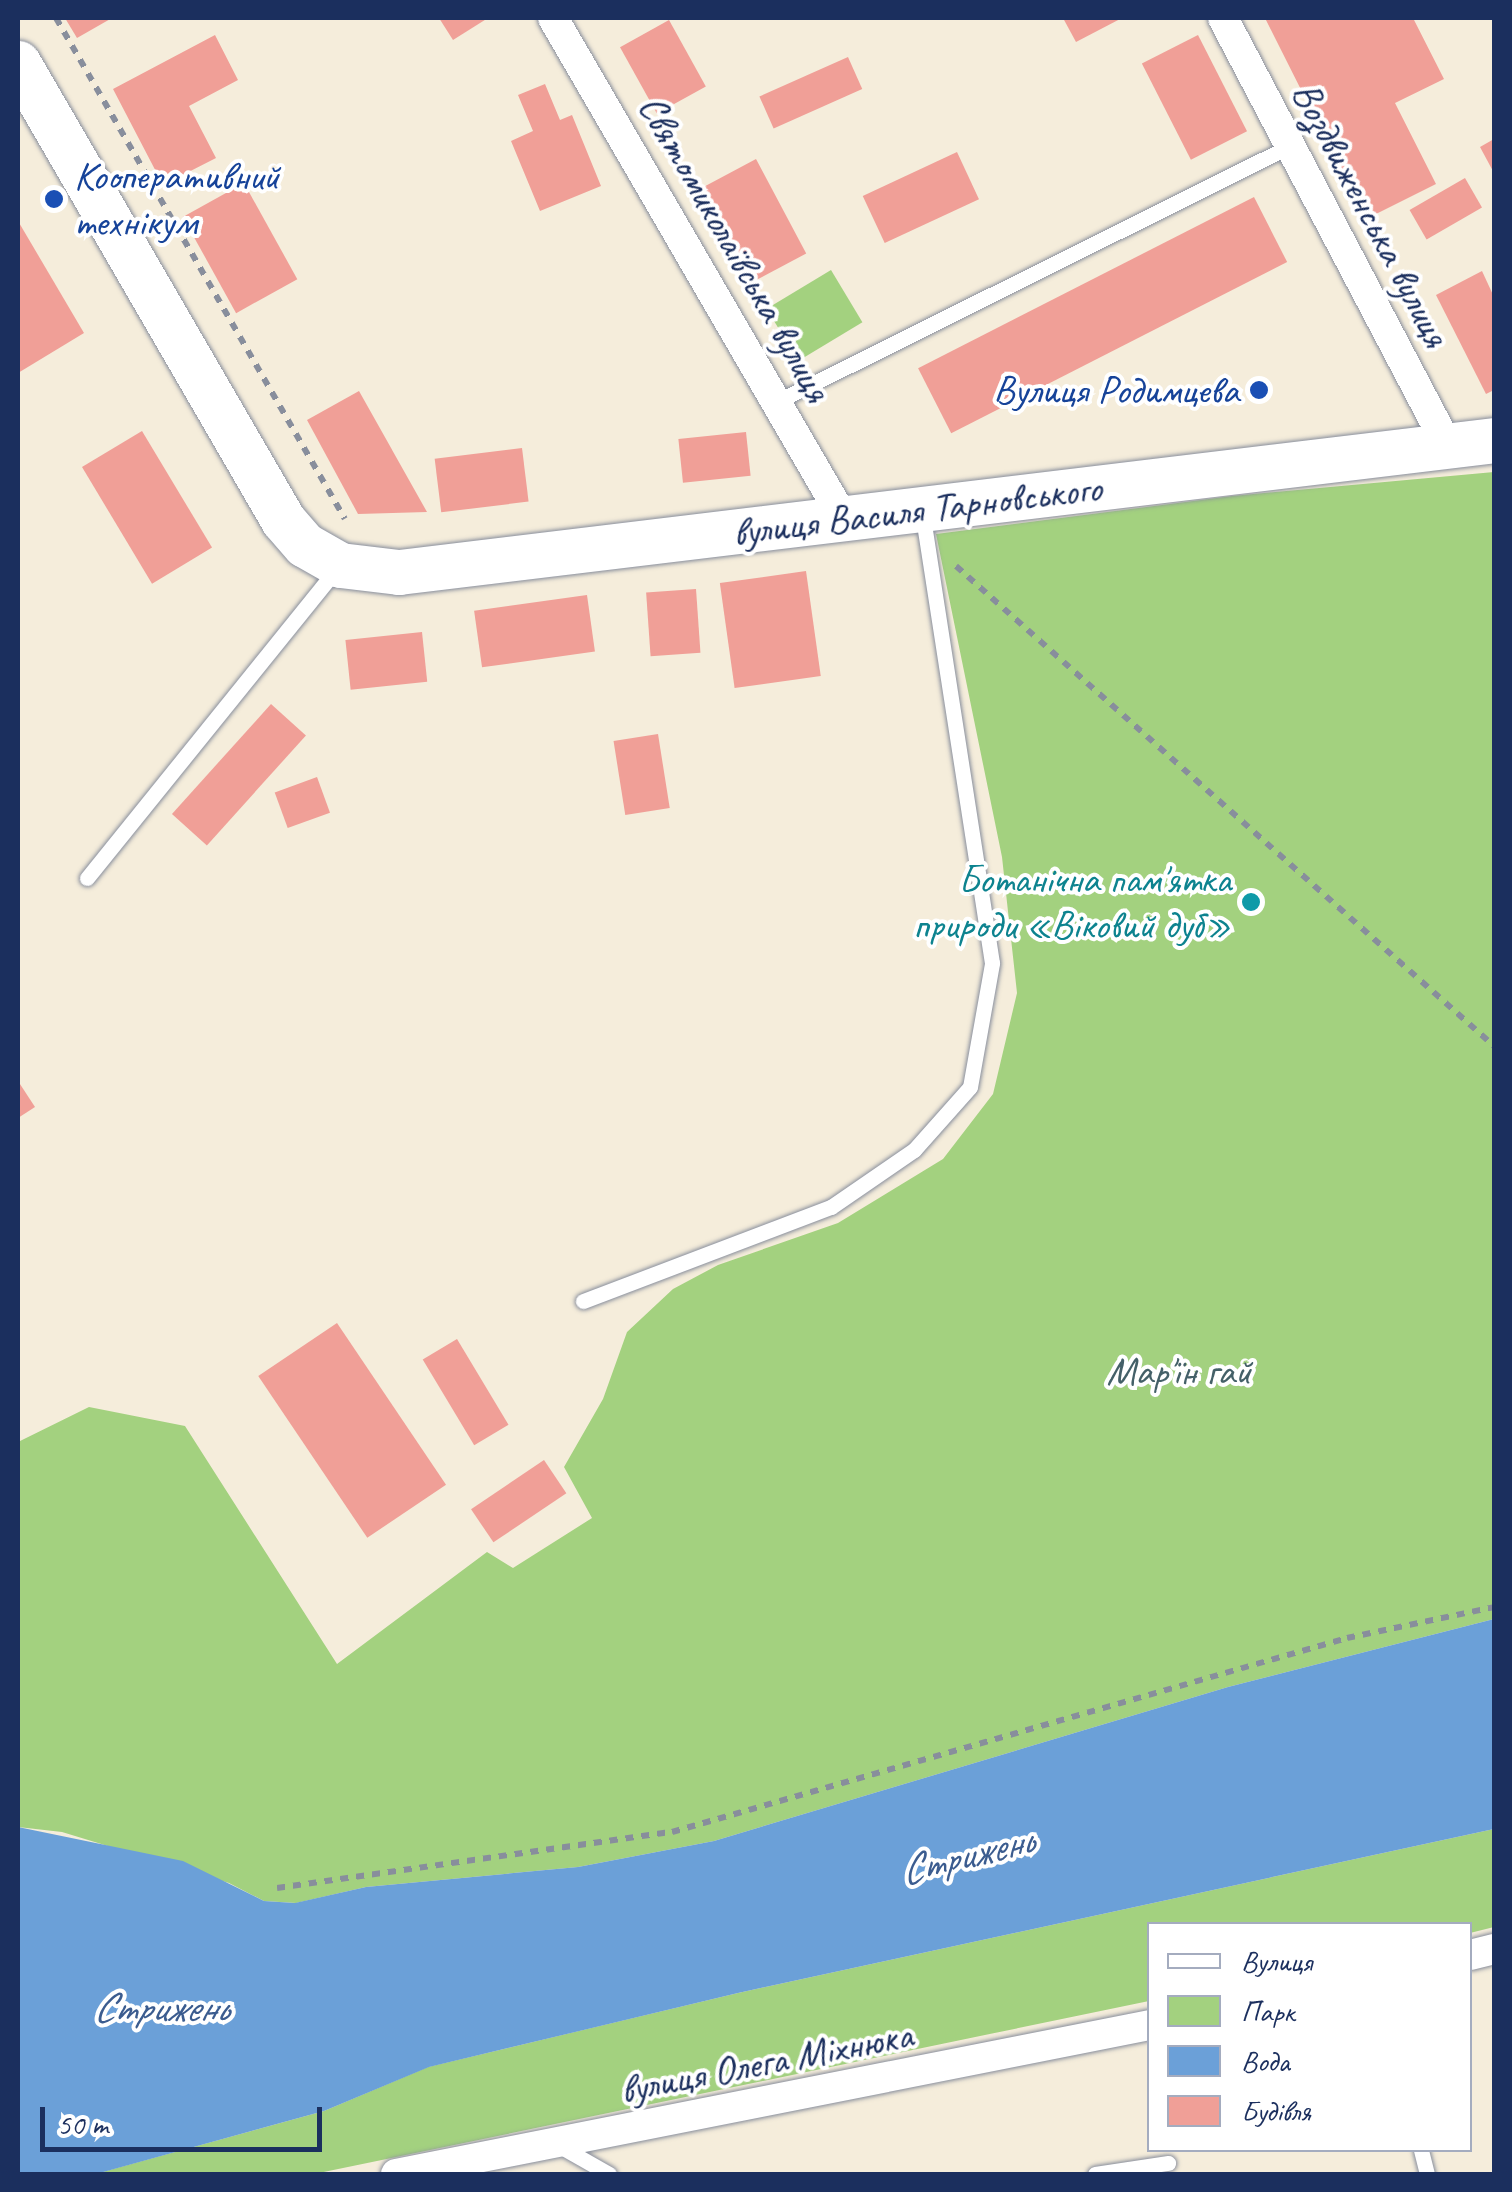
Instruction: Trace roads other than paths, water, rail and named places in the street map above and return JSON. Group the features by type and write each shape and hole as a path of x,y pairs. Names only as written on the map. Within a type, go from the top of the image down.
{"main road":[{"path":"18,62 284,520 305,545 347,547"},
{"name":"вулиця Василя Тарновського","path":"347,547 399,572 844,521 925,527 1494,440"}],"street":[{"name":"Святомиколаївська вулиця","path":"554,18 844,521"},
{"name":"Воздвиженська вулиця","path":"1223,18 1448,447"},
{"name":"вулиця Олега Міхнюка","path":"399,2174 1147,2026"}],"lane":[{"path":"778,401 1290,146"},
{"path":"583,1302 712,1247 831,1207 914,1150 970,1087 992,962 925,527"},
{"path":"87,878 347,547"},
{"path":"555,2144 609,2174"},
{"path":"1095,2174 1168,2164"}],"water":[{"name":"Стрижень","path":"1494,1619 1494,1829 738,1993 429,2067 324,2111 96,2174 18,2174 18,1827 183,1861 264,1901 295,1903 366,1887 578,1867 714,1841 1228,1687"}],"place":[{"name":"Кооперативний технікум","path":"54,199"},
{"name":"Вулиця Родимцева","path":"1259,390"},
{"name":"Ботанічна пам'ятка природи «Віковий дуб»","path":"1251,902"}],"park label":[{"name":"Мар'їн гай","path":"1179,1371"}]}
